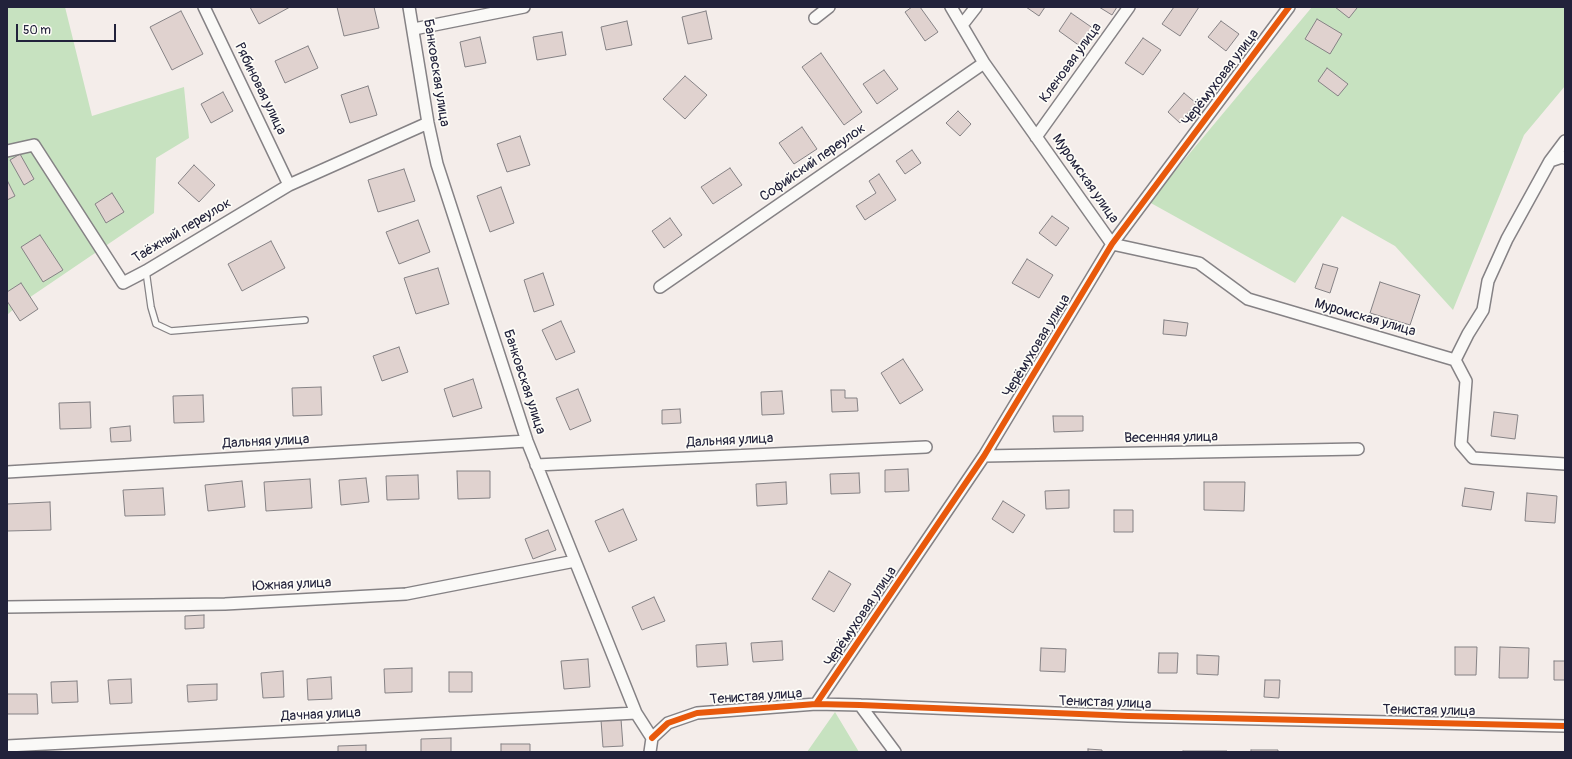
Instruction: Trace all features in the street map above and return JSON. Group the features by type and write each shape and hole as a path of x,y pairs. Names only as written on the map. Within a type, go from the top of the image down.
{"street":[{"name":"Рябиновая улица","path":"204,7 289,185"},
{"name":"Банковская улица","path":"409,7 414,29 428,123 437,164 527,441 636,713 652,738"},
{"path":"414,29 524,7"},
{"path":"815,18 829,7"},
{"name":"Муромская улица","path":"951,7 984,63 1112,244 1199,263 1248,299 1455,360"},
{"path":"962,25 976,7"},
{"name":"Кленовая улица","path":"1036,137 1130,7"},
{"name":"Черёмуховая улица","path":"816,704 984,456 1112,244 1289,7"},
{"name":"Софийский переулок","path":"660,287 984,63"},
{"name":"Таёжный переулок","path":"7,151 34,145 123,283 146,271 289,185 428,123"},
{"path":"1565,141 1550,162 1507,239 1488,281 1483,310 1468,334 1455,360 1466,381 1461,444 1473,458 1565,464"},
{"path":"1550,162 1562,157 1565,158"},
{"name":"Дальняя улица","path":"7,472 527,441"},
{"name":"Дальняя улица","path":"536,465 926,447"},
{"name":"Весенняя улица","path":"984,456 1358,449"},
{"name":"Южная улица","path":"7,607 225,604 406,594 575,561"},
{"name":"Тенистая улица","path":"652,738 668,724 697,713 816,704 1128,716 1565,726"},
{"path":"860,705 895,752"},
{"name":"Дачная улица","path":"7,746 636,713"},
{"path":"650,752 652,738"}],"lane":[{"path":"146,271 151,307 156,324 171,331 306,320"}],"green space":[{"path":"7,7 65,7 92,116 184,87 189,138 156,158 154,213 17,306 7,315"},
{"path":"1312,7 1565,7 1565,86 1524,135 1453,310 1395,246 1342,216 1295,283 1149,202"},
{"path":"835,712 859,752 807,752"}],"building":[{"path":"250,7 290,7 259,24"},
{"path":"337,7 374,7 379,28 344,36"},
{"path":"912,7 920,7 938,32 925,41 905,12"},
{"path":"1026,7 1045,7 1039,16"},
{"path":"1099,7 1117,7 1112,15"},
{"path":"1174,7 1199,7 1180,36 1162,24"},
{"path":"1335,7 1355,7 1357,8 1349,18"},
{"path":"181,11 203,54 172,70 150,27"},
{"path":"706,11 712,39 688,44 682,17"},
{"path":"1071,13 1097,31 1084,49 1059,31"},
{"path":"1317,19 1342,34 1330,54 1305,39"},
{"path":"627,21 632,45 606,50 601,27"},
{"path":"1221,21 1239,34 1226,51 1208,37"},
{"path":"562,32 566,55 537,60 533,37"},
{"path":"480,37 486,63 465,67 460,42"},
{"path":"1143,38 1161,50 1143,75 1125,63"},
{"path":"308,46 318,68 285,83 275,61"},
{"path":"821,53 862,112 844,125 802,67"},
{"path":"1327,68 1348,84 1338,96 1318,81"},
{"path":"884,70 898,89 877,104 863,84"},
{"path":"685,76 707,95 685,119 663,99"},
{"path":"368,86 377,115 350,123 341,95"},
{"path":"223,92 233,111 211,123 201,104"},
{"path":"1184,93 1196,103 1180,123 1168,112"},
{"path":"958,111 971,124 960,136 946,123"},
{"path":"802,127 817,149 794,164 779,143"},
{"path":"520,136 530,165 507,172 497,144"},
{"path":"912,150 921,163 905,174 896,161"},
{"path":"20,154 34,179 24,185 10,160"},
{"path":"194,165 215,185 199,202 178,183"},
{"path":"730,168 742,185 713,204 701,187"},
{"path":"404,169 415,201 378,212 368,180"},
{"path":"879,174 896,200 865,220 856,206 876,193 869,181"},
{"path":"7,180 15,196 7,200"},
{"path":"501,187 514,223 490,232 477,196"},
{"path":"112,193 124,212 106,223 95,204"},
{"path":"1052,216 1069,228 1056,246 1039,233"},
{"path":"670,218 682,235 664,248 652,231"},
{"path":"418,220 430,252 399,264 386,232"},
{"path":"40,235 63,270 43,282 21,247"},
{"path":"271,241 285,268 242,291 228,264"},
{"path":"1027,259 1053,275 1039,298 1012,283"},
{"path":"1323,264 1338,268 1330,293 1315,288"},
{"path":"438,268 449,304 416,314 404,278"},
{"path":"543,273 554,305 534,312 524,280"},
{"path":"1380,282 1420,295 1410,325 1370,313"},
{"path":"21,283 38,309 20,321 7,301 7,292"},
{"path":"1164,320 1188,323 1186,336 1163,334"},
{"path":"561,321 575,352 556,360 542,330"},
{"path":"399,347 408,372 382,381 373,356"},
{"path":"903,359 923,390 900,404 881,373"},
{"path":"473,379 482,408 453,417 444,389"},
{"path":"321,387 322,415 293,416 292,388"},
{"path":"578,389 591,421 570,430 556,398"},
{"path":"831,390 845,390 845,398 857,398 858,411 832,412"},
{"path":"782,391 784,414 762,415 761,392"},
{"path":"203,395 204,422 174,423 173,396"},
{"path":"90,402 91,428 60,429 59,403"},
{"path":"680,409 681,423 662,424 662,410"},
{"path":"1494,412 1518,415 1515,439 1491,436"},
{"path":"1053,416 1083,416 1083,431 1054,432"},
{"path":"130,426 131,441 111,442 110,428"},
{"path":"908,469 909,491 885,492 885,470"},
{"path":"457,471 490,471 490,498 458,499"},
{"path":"859,473 860,493 831,494 830,474"},
{"path":"418,475 419,499 387,500 386,476"},
{"path":"366,478 369,502 341,505 339,480"},
{"path":"310,479 312,508 266,511 264,482"},
{"path":"242,481 245,507 208,511 205,485"},
{"path":"786,482 787,504 757,506 756,484"},
{"path":"1204,482 1245,482 1244,511 1204,510"},
{"path":"163,488 165,515 125,516 123,490"},
{"path":"1465,488 1494,492 1491,510 1462,506"},
{"path":"1069,490 1069,508 1046,509 1045,491"},
{"path":"1527,493 1557,496 1555,523 1525,521"},
{"path":"1003,501 1025,515 1013,533 992,519"},
{"path":"50,502 51,530 7,531 7,504"},
{"path":"623,509 637,540 609,552 595,521"},
{"path":"1114,510 1133,510 1133,532 1114,532"},
{"path":"548,530 556,550 533,559 525,539"},
{"path":"829,571 851,584 834,612 812,599"},
{"path":"654,597 665,621 642,630 632,607"},
{"path":"204,615 204,628 185,629 185,616"},
{"path":"782,641 783,660 753,662 751,643"},
{"path":"726,643 728,665 697,667 696,645"},
{"path":"1455,647 1477,647 1476,675 1455,675"},
{"path":"1500,647 1529,648 1528,678 1499,678"},
{"path":"1041,648 1066,649 1065,672 1040,671"},
{"path":"1159,653 1178,653 1177,673 1158,673"},
{"path":"1197,655 1219,656 1218,675 1197,674"},
{"path":"588,659 590,687 564,689 561,661"},
{"path":"1554,661 1565,661 1565,680 1554,680"},
{"path":"412,668 412,692 385,693 384,669"},
{"path":"283,671 284,697 263,698 261,673"},
{"path":"449,672 472,672 472,692 449,692"},
{"path":"331,677 332,699 308,700 307,679"},
{"path":"131,679 132,703 110,704 108,680"},
{"path":"1265,680 1280,680 1279,698 1264,697"},
{"path":"77,681 78,702 52,703 51,682"},
{"path":"217,684 217,700 188,702 187,685"},
{"path":"7,694 37,694 38,714 7,714"},
{"path":"621,719 623,746 603,747 601,720"},
{"path":"451,738 451,752 421,752 421,739"},
{"path":"501,744 530,744 530,752 501,752"},
{"path":"366,745 366,752 338,752 338,746"},
{"path":"1088,749 1102,750 1102,752 1088,752"},
{"path":"1251,750 1278,750 1278,752 1251,752"},
{"path":"1227,751 1227,752 1183,752"}],"cycle path":[{"path":"816,704 984,456 1112,244 1289,7"},
{"path":"652,738 668,723 697,713 816,704 1128,716 1565,726"}]}
